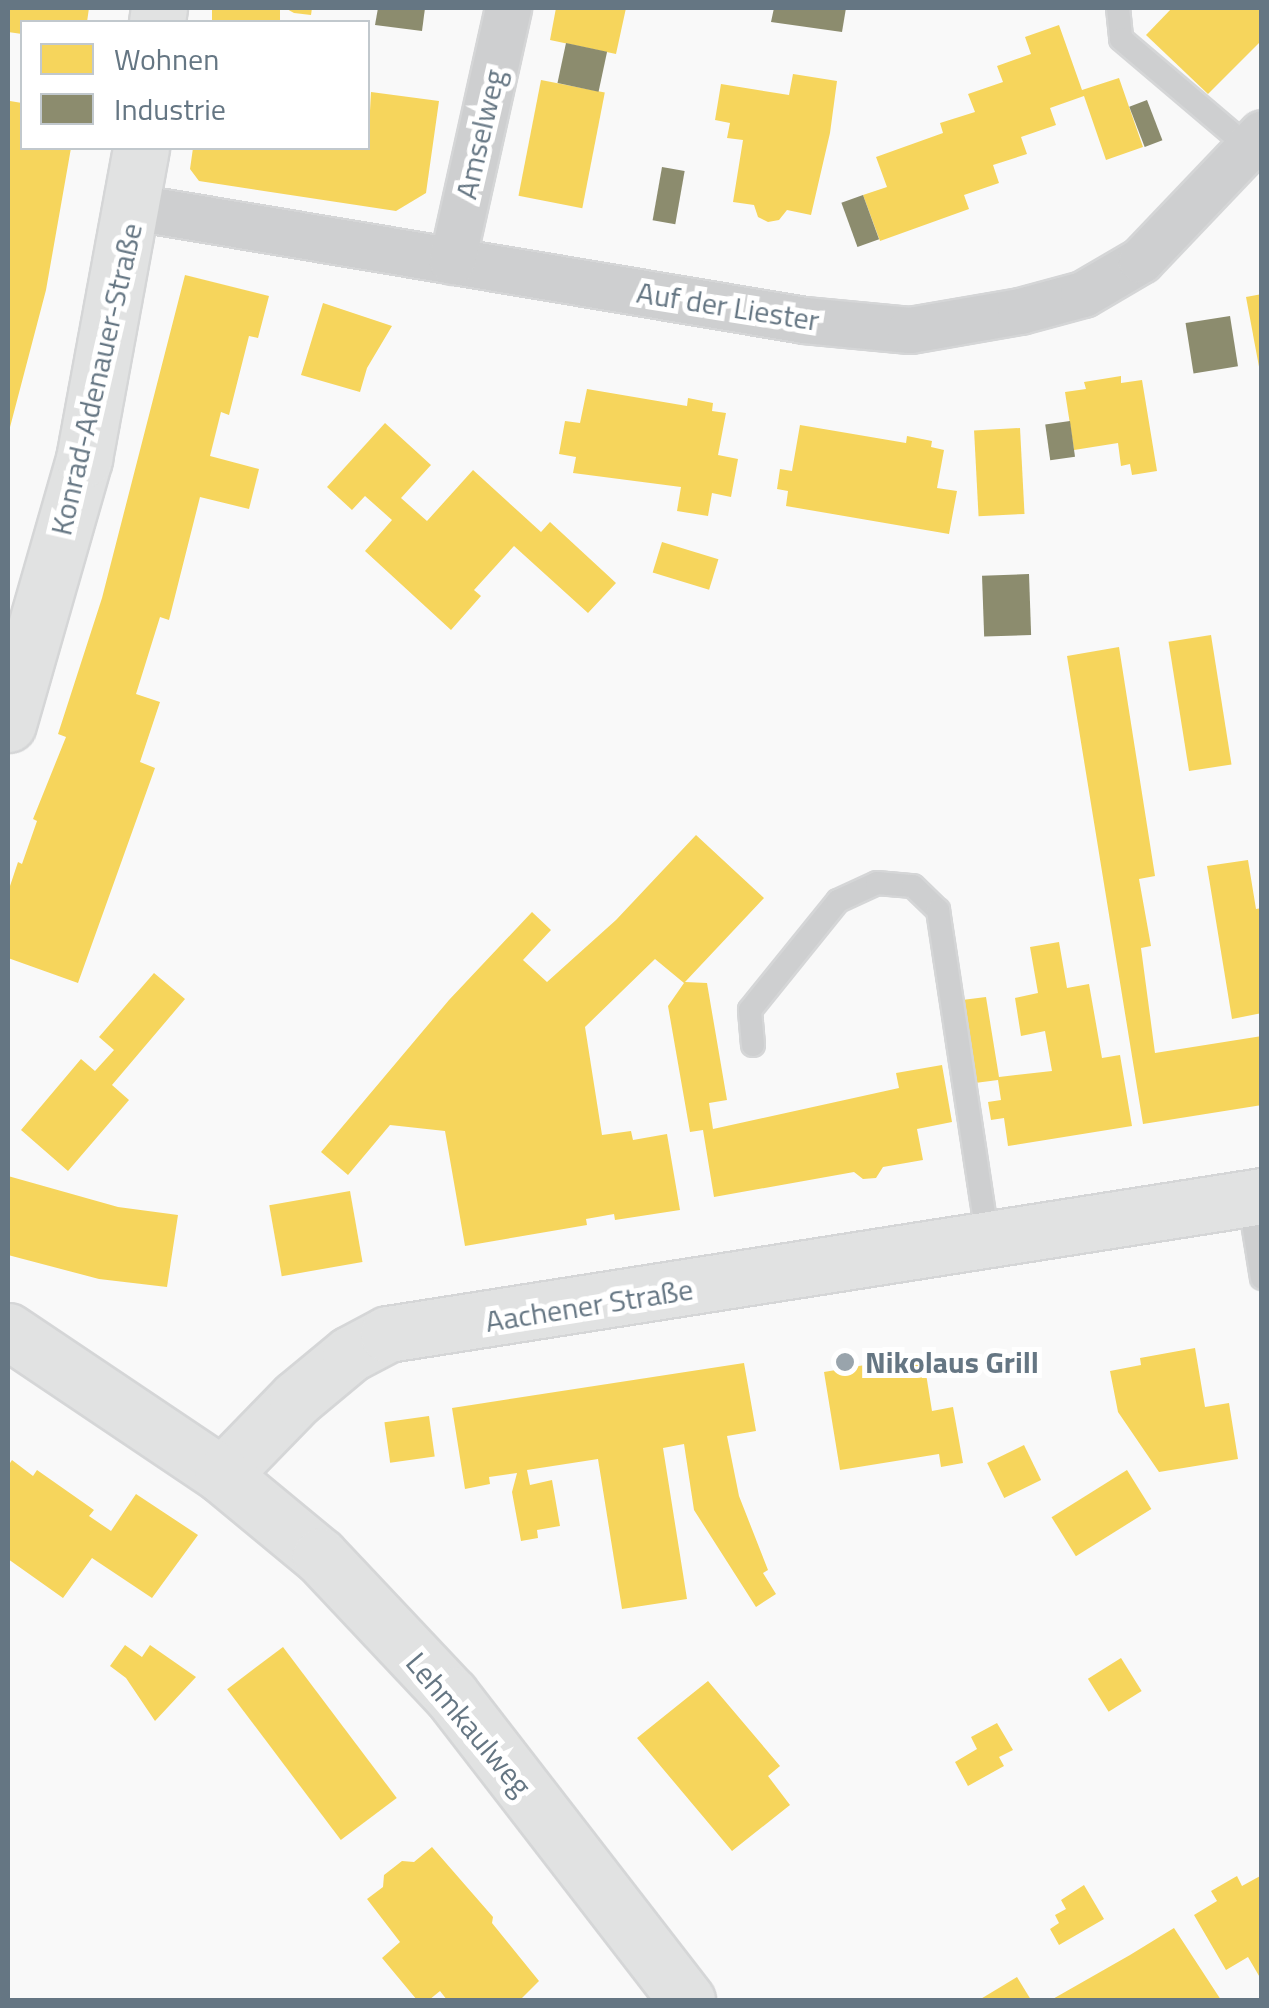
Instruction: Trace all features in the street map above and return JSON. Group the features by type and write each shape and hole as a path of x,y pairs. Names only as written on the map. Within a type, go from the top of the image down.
{"street":[{"name":"Amselweg","path":"452,260 508,8"},
{"name":"Auf der Liester","path":"134,207 804,320 910,330 1020,312 1083,294 1142,260 1255,140"},
{"name":"Konrad-Adenauer-Straße","path":"8,724 84,459 134,207 141,150"},
{"name":"Aachener Straße","path":"222,1475 297,1398 350,1354 388,1334 1255,1197"},
{"path":"8,1331 222,1475"},
{"name":"Lehmkaulweg","path":"222,1475 320,1556 451,1695 687,2000"}],"lane":[{"path":"1118,8 1121,39 1255,140"},
{"path":"753,1045 750,1010 838,901 877,883 913,886 938,910 988,1241"},
{"path":"1255,1197 1262,1278"}],"building: Wohnen":[{"path":"8,8 89,8 87,20 20,20 20,34 8,32"},
{"path":"212,8 280,8 280,20 212,20"},
{"path":"285,8 312,8 311,15"},
{"path":"556,8 626,8 616,54 550,40"},
{"path":"1172,8 1262,8 1262,40 1208,94 1146,35"},
{"path":"1059,25 1082,90 1119,78 1143,147 1106,160 1084,96 1050,108 1056,125 1021,137 1027,154 993,165 999,183 964,195 969,209 880,241 863,195 887,187 876,157 943,133 940,123 975,112 968,94 1003,82 997,66 1031,54 1025,37"},
{"path":"793,74 837,81 830,133 811,215 787,210 779,220 768,222 758,217 754,205 733,202 743,140 727,138 730,123 715,120 721,84 789,95"},
{"path":"541,80 605,92 582,208 518,196"},
{"path":"371,92 439,101 426,193 396,211 199,181 190,169 193,150 370,150"},
{"path":"10,101 20,103 20,150 71,150 46,290 9,431"},
{"path":"185,275 269,296 258,338 249,336 229,415 221,412 210,456 259,469 249,509 200,497 169,620 160,617 136,694 160,702 140,762 155,768 78,983 8,958 8,892 18,862 22,864 37,821 33,819 66,737 58,734 102,598"},
{"path":"1262,294 1262,372 1260,372 1246,297"},
{"path":"323,303 392,326 367,368 360,392 301,375"},
{"path":"1121,376 1121,383 1142,380 1157,471 1132,475 1130,464 1121,466 1118,443 1074,450 1065,392 1086,389 1084,382"},
{"path":"587,389 687,406 688,398 713,403 712,411 726,413 718,455 738,459 731,497 712,493 708,516 677,511 681,487 573,473 576,457 559,454 565,421 580,423"},
{"path":"385,423 431,465 401,498 427,521 473,470 541,532 550,522 616,583 588,613 514,546 474,590 481,596 451,630 365,551 392,520 365,496 352,510 327,487"},
{"path":"800,425 906,443 907,436 932,441 931,447 944,450 937,488 957,491 949,534 786,506 788,491 777,489 780,469 792,471"},
{"path":"1020,428 1025,514 979,516 974,430"},
{"path":"662,542 718,559 709,590 653,573"},
{"path":"1211,635 1231,764 1189,771 1169,642"},
{"path":"1119,647 1155,876 1139,879 1151,946 1141,948 1155,1053 1262,1036 1262,1105 1143,1124 1067,656"},
{"path":"696,835 764,898 685,982 707,983 727,1100 709,1103 713,1129 899,1088 896,1073 942,1065 952,1122 917,1129 923,1160 883,1167 876,1178 863,1179 854,1172 714,1197 703,1130 690,1132 668,1006 684,983 655,959 585,1027 602,1135 631,1131 633,1140 667,1134 680,1210 615,1220 614,1214 586,1219 587,1225 465,1246 445,1131 390,1125 348,1175 321,1152 449,1000 532,912 551,930 523,960 547,982 616,920"},
{"path":"1248,860 1256,909 1262,908 1262,1013 1232,1019 1207,866"},
{"path":"1059,942 1067,988 1089,984 1102,1058 1120,1055 1132,1126 1008,1146 1004,1118 991,1120 988,1102 1001,1100 998,1080 975,1083 962,1000 986,997 999,1077 1052,1071 1045,1031 1021,1036 1015,998 1038,993 1030,947"},
{"path":"154,973 185,999 112,1085 129,1100 68,1171 21,1130 81,1059 95,1071 114,1050 99,1037"},
{"path":"8,1176 118,1207 178,1215 167,1287 99,1279 8,1255"},
{"path":"350,1191 363,1262 282,1276 269,1205"},
{"path":"1195,1348 1205,1407 1229,1403 1238,1459 1159,1472 1118,1412 1110,1371 1141,1365 1140,1358"},
{"path":"923,1355 932,1411 953,1407 963,1463 941,1467 939,1454 840,1470 824,1372"},
{"path":"744,1363 756,1431 727,1436 739,1496 768,1570 763,1573 776,1594 756,1607 694,1510 684,1444 663,1448 687,1599 622,1609 598,1459 527,1470 530,1485 552,1480 560,1526 537,1530 538,1538 521,1541 512,1492 517,1473 489,1477 490,1484 465,1489 452,1408"},
{"path":"429,1416 435,1457 390,1463 384,1422"},
{"path":"1024,1445 1041,1480 1004,1498 987,1463"},
{"path":"12,1460 33,1476 37,1470 94,1510 89,1516 111,1531 136,1494 198,1535 152,1598 92,1558 63,1598 8,1559 8,1466"},
{"path":"1127,1470 1151,1509 1076,1556 1052,1517"},
{"path":"125,1645 142,1657 150,1645 196,1677 155,1721 126,1678 110,1666"},
{"path":"283,1647 397,1798 341,1840 227,1689"},
{"path":"1121,1658 1142,1691 1109,1712 1088,1679"},
{"path":"708,1681 780,1766 768,1776 790,1805 732,1851 637,1738"},
{"path":"997,1723 1013,1750 999,1757 1004,1766 968,1786 955,1762 977,1749 971,1737"},
{"path":"432,1847 493,1917 492,1923 539,1981 520,2000 447,2000 440,1991 429,2000 417,2000 382,1958 400,1942 367,1899 383,1887 384,1875 402,1861 414,1862"},
{"path":"1262,1875 1262,1981 1248,1957 1226,1970 1194,1915 1217,1901 1211,1891 1237,1876 1242,1886"},
{"path":"1084,1885 1104,1919 1059,1945 1050,1929 1059,1923 1055,1915 1066,1909 1061,1900"},
{"path":"1174,1928 1221,2000 1051,2000 1130,1955"},
{"path":"1017,1977 1031,2000 979,2000"}],"building: Industrie":[{"path":"378,8 425,8 422,31 375,25"},
{"path":"774,8 846,8 842,32 771,22"},
{"path":"566,43 607,52 599,92 557,83"},
{"path":"1147,100 1162,140 1145,147 1129,107"},
{"path":"662,167 685,171 675,224 653,220"},
{"path":"863,195 879,239 857,247 841,203"},
{"path":"1230,316 1238,366 1194,373 1186,323"},
{"path":"1070,421 1075,457 1050,460 1045,424"},
{"path":"1029,574 1031,635 984,637 982,576"}],"place":[{"name":"Nikolaus Grill","path":"845,1362"}]}
